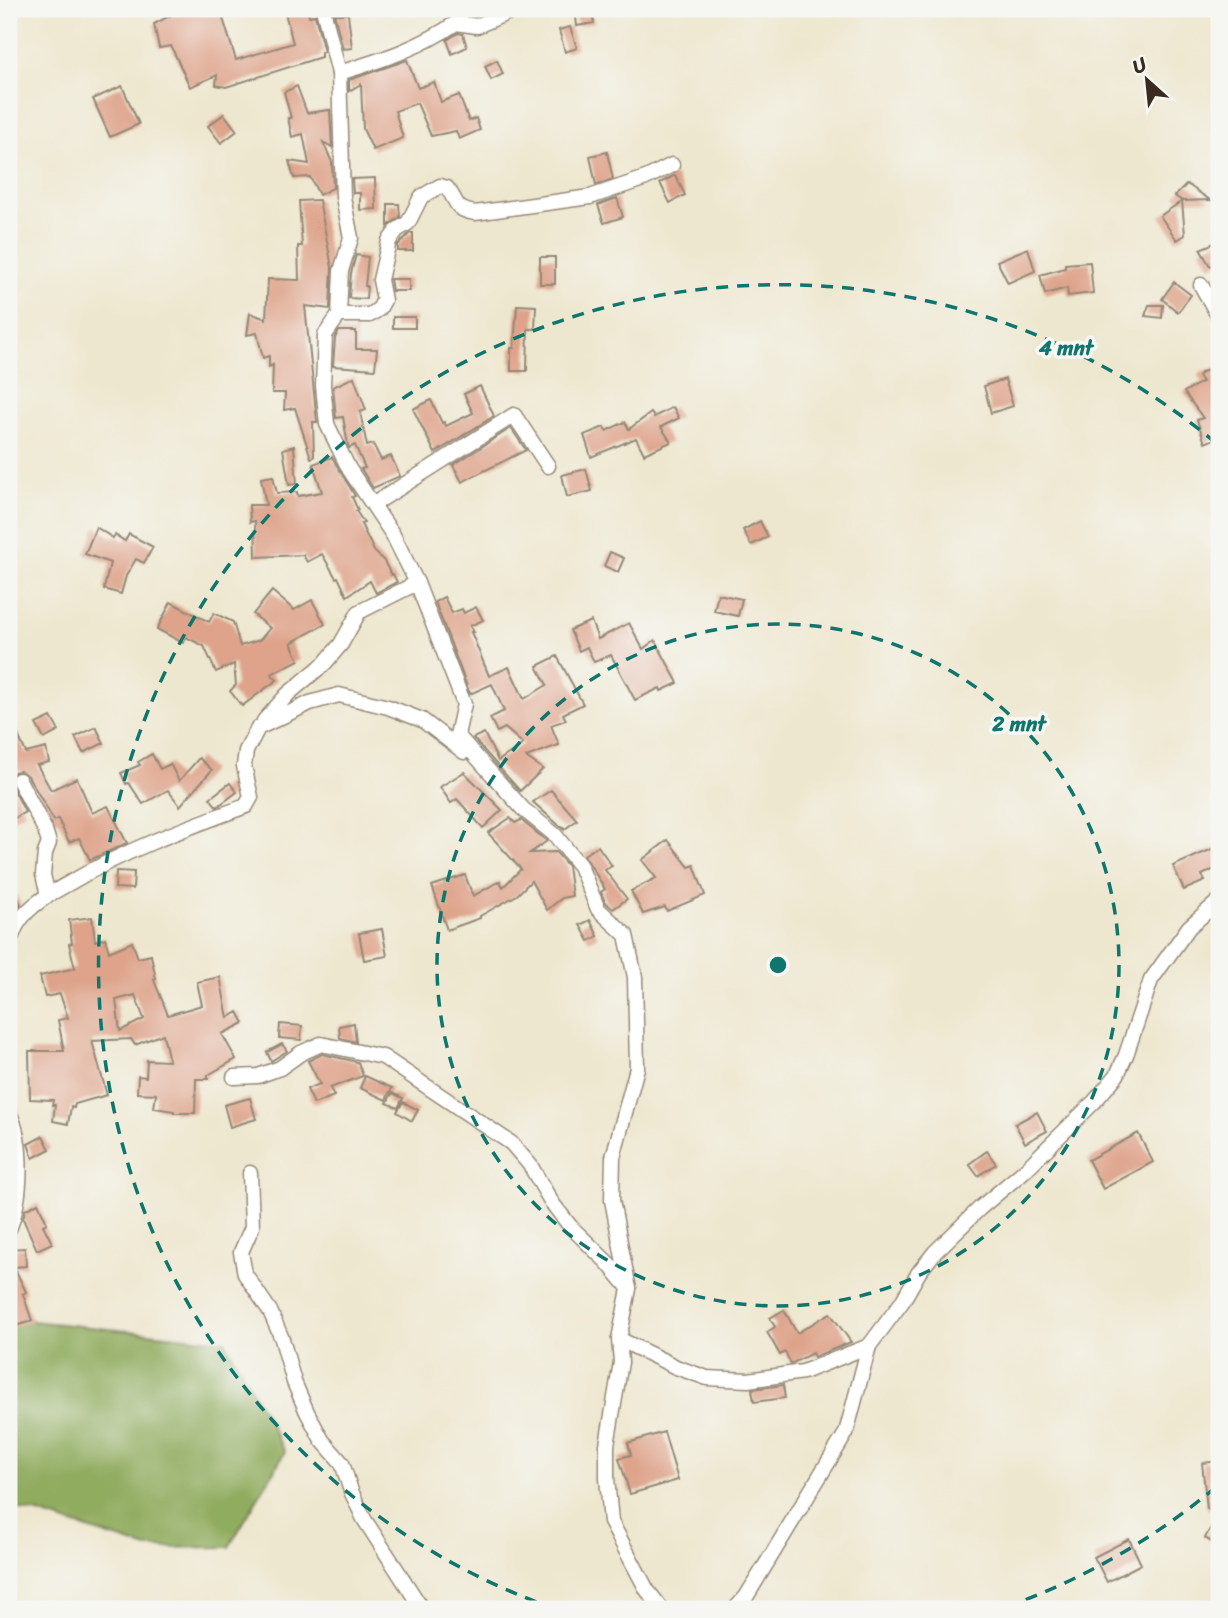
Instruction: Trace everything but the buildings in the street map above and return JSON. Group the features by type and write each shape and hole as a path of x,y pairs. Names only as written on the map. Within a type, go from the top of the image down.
{"street":[{"path":"323,9 339,73 343,197 351,238 341,271 339,315 325,335 323,386 327,424 349,469 393,535 417,583 464,704 457,735 523,809 555,835 580,866 598,909 626,935 635,977 637,1068 613,1157 612,1200 629,1289 620,1339 621,1362 607,1445 607,1478 611,1522 640,1578 662,1609"},
{"path":"339,73 396,56 435,37 456,23 477,26 509,10"},
{"path":"339,315 370,315 379,309 384,300 380,280 388,256 389,242 397,230 408,223 421,197 440,186 447,188 463,211 475,213 590,197 646,178 672,165"},
{"path":"1201,285 1219,317"},
{"path":"374,504 514,415 548,466"},
{"path":"9,943 18,923 32,907 48,895 107,861 160,837 246,806 251,797 244,766 246,751 258,727 288,694 325,663 341,644 359,612 417,583"},
{"path":"258,727 310,703 339,695 388,707 422,720 485,768"},
{"path":"19,780 49,843 43,875 48,895"},
{"path":"735,1609 746,1597 846,1433 869,1346 902,1302 919,1272 935,1252 980,1208 1024,1171 1094,1102 1117,1075 1151,980 1189,927 1219,901"},
{"path":"234,1077 258,1076 280,1068 301,1053 321,1044 383,1057 511,1143 530,1165 552,1203 570,1226 607,1262 629,1289"},
{"path":"9,1112 18,1138 15,1214 9,1229"},
{"path":"250,1172 252,1227 242,1252 245,1274 270,1311 307,1412 322,1440 342,1463 351,1491 365,1518 422,1609"},
{"path":"620,1339 676,1367 706,1378 748,1380 803,1372 869,1346"}],"green space":[{"path":"9,1293 32,1321 225,1341 285,1452 229,1547 147,1548 35,1512 9,1508"}]}
